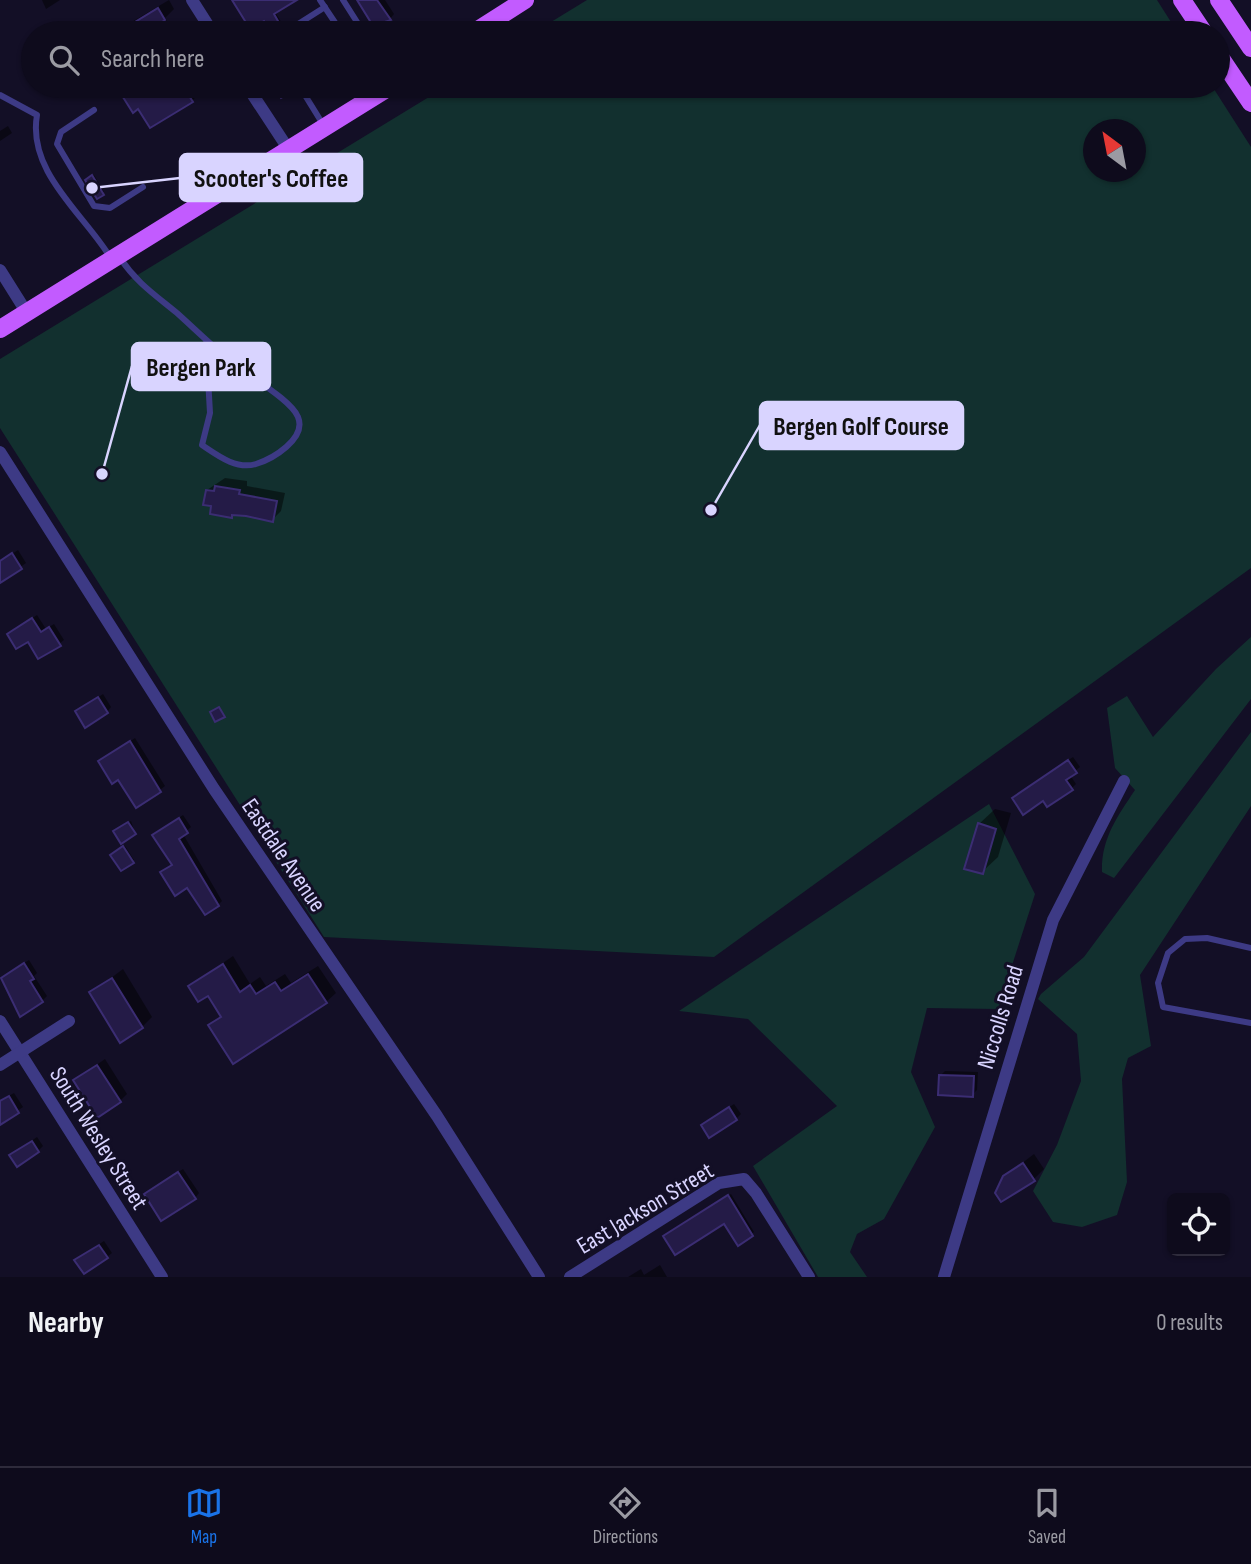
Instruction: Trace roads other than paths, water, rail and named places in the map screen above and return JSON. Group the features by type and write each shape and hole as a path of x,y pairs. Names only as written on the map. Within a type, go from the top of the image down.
{"main road":[{"path":"492,21 525,0"},
{"path":"1182,0 1196,21"},
{"path":"1219,0 1251,48"},
{"path":"1230,70 1249,95"},
{"path":"0,329 325,128 368,98"}],"street":[{"path":"192,0 205,21"},
{"path":"255,98 289,150"},
{"path":"0,270 27,313"},
{"name":"Eastdale Avenue","path":"0,452 214,789 437,1116 539,1277"},
{"name":"Niccolls Road","path":"944,1277 1049,933 1078,867 1124,781"},
{"name":"South Wesley Street","path":"0,1021 162,1277"},
{"path":"0,1065 69,1021"},
{"name":"East Jackson Street","path":"570,1277 719,1183 744,1179 756,1193 809,1277"}],"lane":[{"path":"320,0 334,21"},
{"path":"343,0 356,21"},
{"path":"303,21 325,7"},
{"path":"0,95 37,115 34,133 40,158 135,281 179,315 206,343 298,416 298,435 289,445 257,464 246,466 234,463 202,445 210,413 206,343"},
{"path":"307,98 325,128"},
{"path":"94,110 61,132 57,144 94,206 110,208 143,187"},
{"path":"1251,948 1207,938 1185,939 1168,953 1158,983 1163,1007 1251,1023"}],"place":[{"name":"Scooter's Coffee","path":"92,188"},
{"name":"Bergen Park","path":"102,474"},
{"name":"Bergen Golf Course","path":"711,510"}]}
